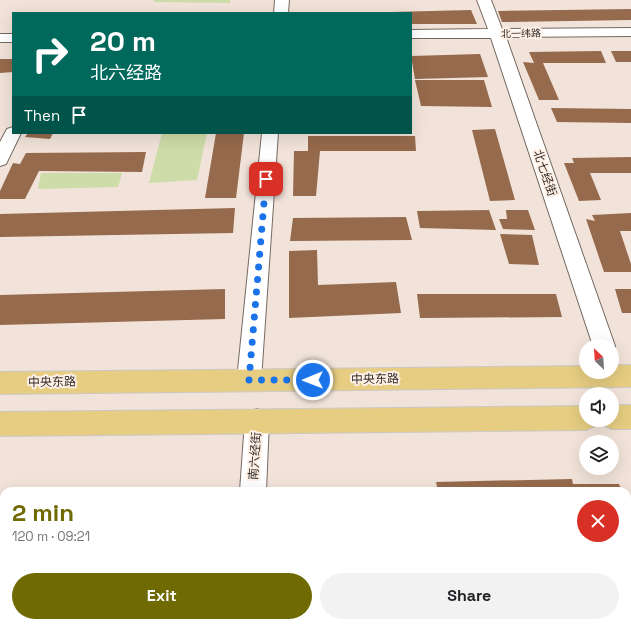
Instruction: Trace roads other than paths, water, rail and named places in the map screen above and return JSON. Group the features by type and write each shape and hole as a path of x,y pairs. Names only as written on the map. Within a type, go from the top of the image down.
{"main road":[{"name":"中央东路","path":"0,383 579,375"},
{"path":"0,424 579,418"}],"street":[{"path":"281,12 282,0"},
{"name":"北七经街","path":"484,0 497,33 602,339"},
{"name":"北一纬路","path":"412,34 631,32"},
{"path":"0,38 12,38"},
{"path":"0,160 13,134"},
{"path":"249,380 270,134"},
{"name":"南六经街","path":"253,487 257,421"}]}
